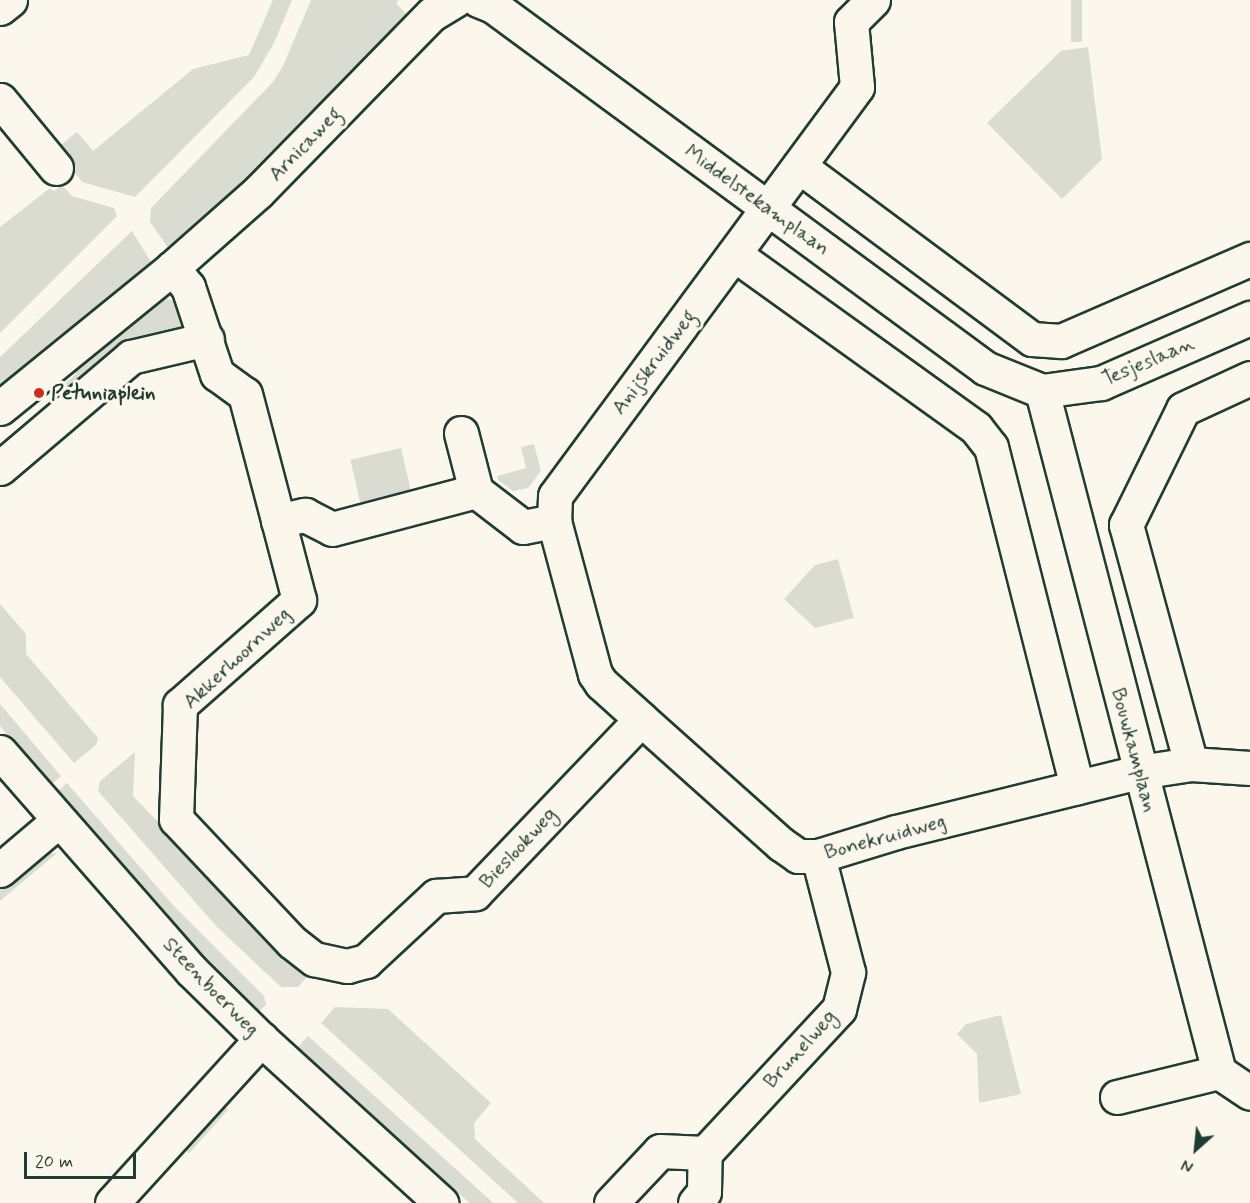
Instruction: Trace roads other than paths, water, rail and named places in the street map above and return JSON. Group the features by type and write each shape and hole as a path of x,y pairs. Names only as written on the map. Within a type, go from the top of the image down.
{"street":[{"path":"0,8 10,0"},
{"name":"Middelstekamplaan","path":"478,0 493,6 985,368 1042,391"},
{"name":"Anijskruidweg","path":"641,719 601,683 595,674 554,521 555,496 857,87 851,22 873,0"},
{"name":"Arnicaweg","path":"0,408 172,268 258,192 443,7"},
{"path":"0,100 56,168"},
{"path":"799,166 1032,339 1061,341 1250,259"},
{"path":"734,254 976,428 991,447 1077,787"},
{"path":"172,268 188,287 217,374 245,394 278,521 305,514 332,529 476,491"},
{"name":"Tesjeslaan","path":"1042,391 1101,383 1250,318"},
{"path":"0,468 131,357 207,339"},
{"path":"1191,764 1126,525 1183,409 1250,378"},
{"name":"Bouwkamplaan","path":"1042,391 1139,772 1219,1072"},
{"path":"461,433 476,491 523,527 554,521"},
{"name":"Akkerhoornweg","path":"278,521 298,600 180,705 176,819 292,942 314,959"},
{"name":"Bonekruidweg","path":"641,719 780,844 798,856 818,856 896,832 1139,772 1191,764 1250,768"},
{"name":"Bieslookweg","path":"314,959 347,966 366,961 436,896 476,893 641,719"},
{"name":"Steenboerweg","path":"0,752 58,821 192,971 261,1039 441,1203"},
{"path":"0,870 58,821"},
{"name":"Brunelweg","path":"705,1153 839,1009 848,972 818,856"},
{"path":"112,1203 261,1039"},
{"path":"1117,1096 1219,1072 1250,1093"},
{"path":"611,1203 660,1151 705,1153 704,1192 695,1203"}],"place":[{"name":"Petuniaplein","path":"39,393"}]}
